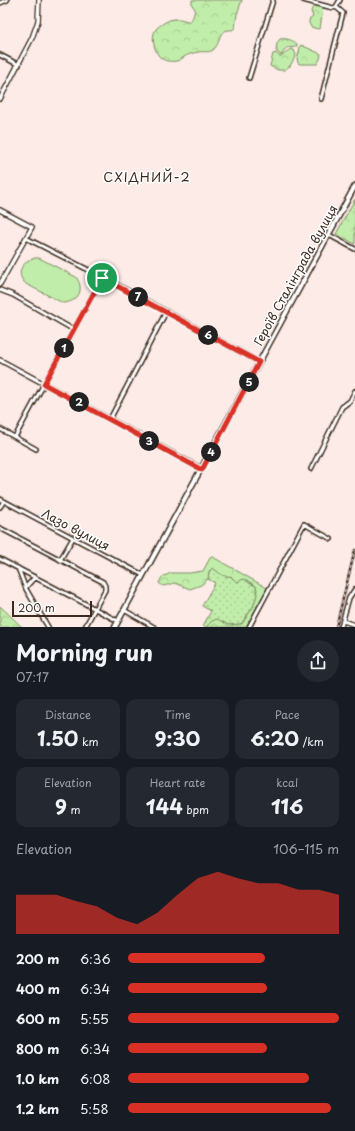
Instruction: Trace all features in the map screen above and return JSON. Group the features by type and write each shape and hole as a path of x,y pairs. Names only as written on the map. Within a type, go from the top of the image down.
{"main road":[{"name":"Героїв Сталінграда вулиця","path":"115,627 202,470 355,186"}],"street":[{"path":"0,2 7,0"},
{"path":"0,99 32,38 38,21 39,0"},
{"path":"249,78 273,0"},
{"path":"305,0 333,8 336,7 343,13 321,99"},
{"path":"336,7 340,0"},
{"path":"0,55 19,65"},
{"path":"0,210 32,227 0,284"},
{"path":"329,235 355,249"},
{"path":"26,238 259,362"},
{"path":"15,437 102,278"},
{"path":"0,290 13,295 74,330"},
{"path":"110,420 166,312"},
{"path":"0,360 202,470"},
{"path":"311,469 342,407 350,401 355,391"},
{"path":"0,429 36,448"},
{"name":"Лазо вулиця","path":"0,499 143,575"},
{"path":"0,507 4,501"},
{"path":"249,627 304,524 331,539"},
{"path":"0,528 103,582 105,590 85,627"},
{"path":"60,560 73,538"},
{"path":"0,559 118,621"},
{"path":"18,568 26,587 48,627"},
{"path":"26,587 35,577"},
{"path":"341,627 350,598 355,589"},
{"path":"124,610 154,627"},
{"path":"343,621 355,625"}],"green space":[{"path":"192,0 242,0 237,14 235,28 232,30 227,30 221,34 218,44 211,51 191,54 177,61 169,61 160,58 154,46 153,38 155,31 162,24 171,20 180,19 190,21 194,15 195,9 192,5"},
{"path":"314,5 323,9 320,28 318,29 311,27 309,23 309,20 313,17 311,11"},
{"path":"280,39 291,40 297,44 297,46 285,49 281,55 276,51 277,43"},
{"path":"301,45 321,54 317,64 298,63 297,58"},
{"path":"291,49 294,50 296,55 290,66 284,70 278,70 270,66 273,54 276,53 279,56 282,56"},
{"path":"355,199 355,244 336,234"},
{"path":"39,258 76,277 80,286 77,297 69,302 63,303 26,284 21,276 21,269 26,262"},
{"path":"211,556 267,588 246,627 206,627 212,621 217,619 228,625 242,624 253,607 257,595 256,586 247,580 243,579 238,582 231,576 223,575 213,568 209,571 208,579 201,585 190,589 175,583 163,586 159,583 162,577 171,573 203,571"},
{"path":"213,568 231,576 233,579 246,579 249,583 256,586 257,595 253,607 241,624 228,625 223,622 212,621 206,627 203,626 211,611 202,606 215,583 208,579 209,571"},
{"path":"0,606 22,627 0,627"}],"railway":[{"path":"336,627 355,550"}],"district":[{"name":"СХІДНИЙ-2","path":"147,176"}],"route":[{"path":"102,278 259,362 202,470 44,384 102,278"}]}
